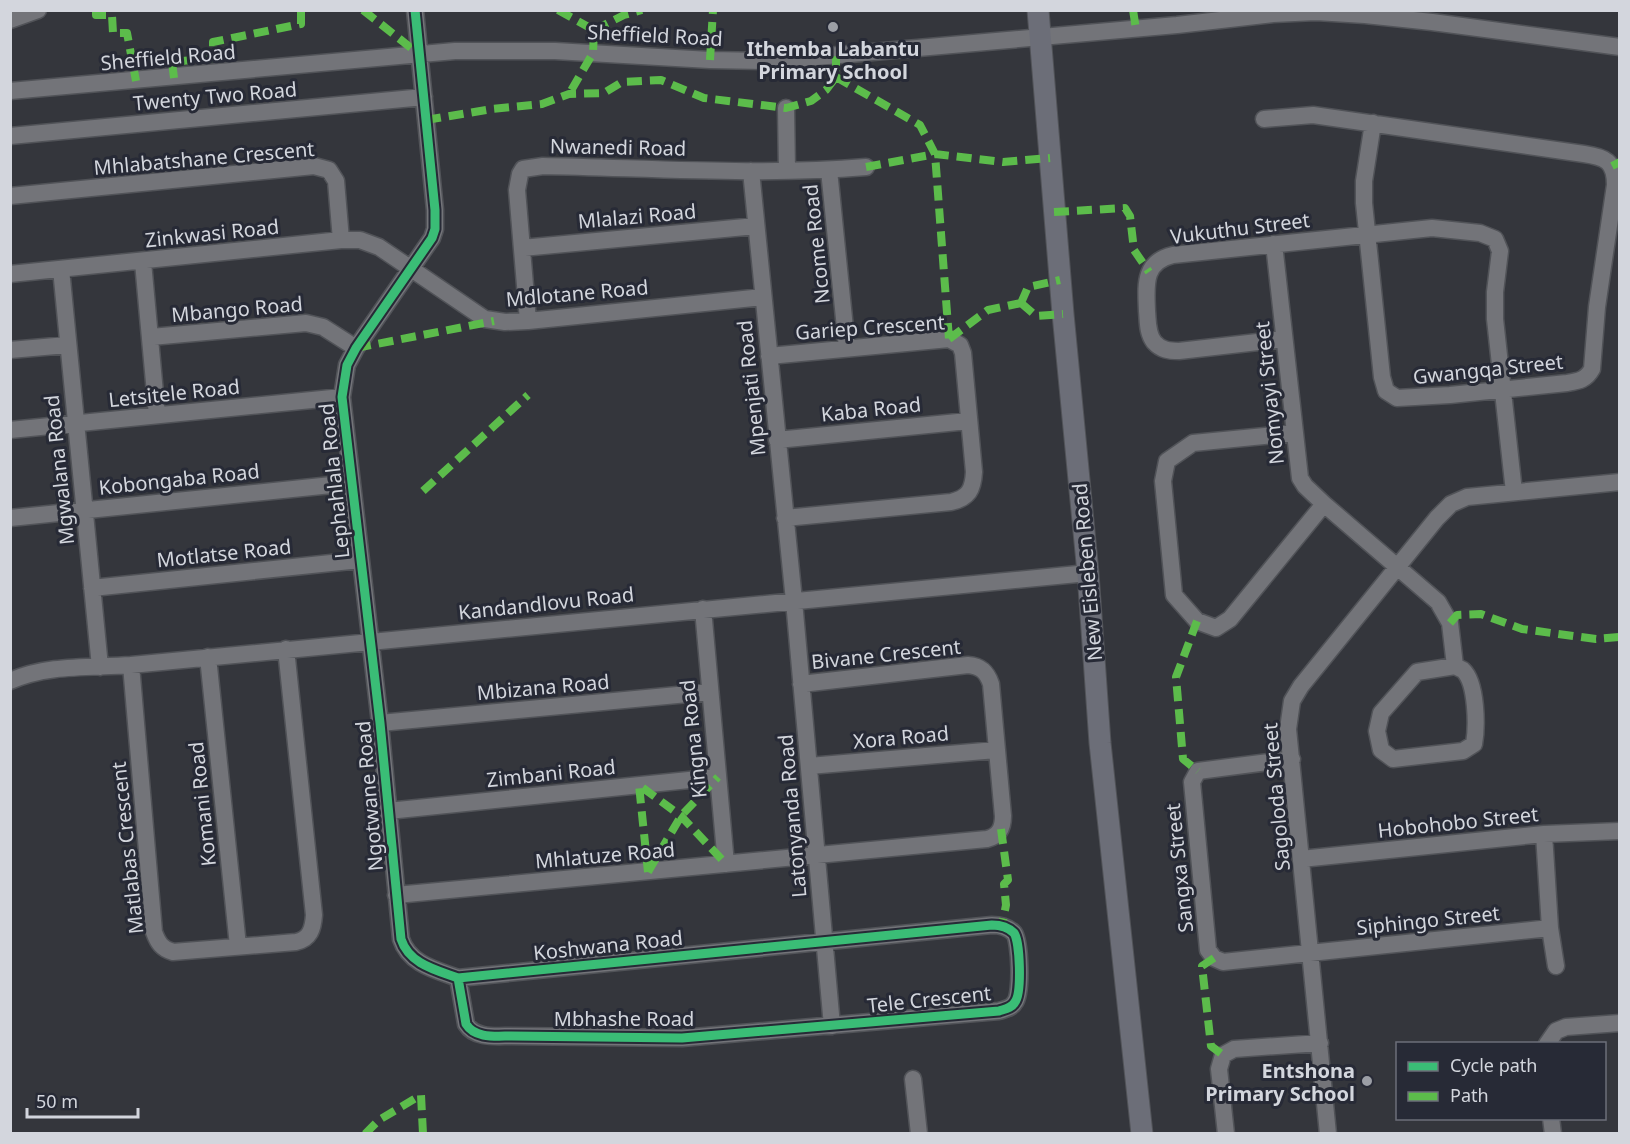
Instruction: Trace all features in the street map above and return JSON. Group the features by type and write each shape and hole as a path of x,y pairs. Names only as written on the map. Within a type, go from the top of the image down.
{"main road":[{"name":"New Eisleben Road","path":"1038,10 1063,314 1088,573 1100,743 1142,1134"}],"street":[{"path":"10,20 38,10"},
{"name":"Lephahlala Road","path":"371,642 342,397 347,365 356,348 432,238 436,222 415,10"},
{"path":"1468,27 1471,10"},
{"name":"Sheffield Road","path":"10,91 455,51 555,51 710,60 771,61 1040,36 1177,26 1273,14 1316,12 1365,15 1620,47"},
{"name":"Twenty Two Road","path":"10,136 424,97"},
{"path":"786,108 787,171"},
{"path":"1264,119 1313,115 1373,123"},
{"name":"Gwangqa Street","path":"1373,123 1598,156 1612,166 1615,174 1597,307 1592,369 1588,376 1580,381 1407,398 1397,398 1386,391 1382,377 1367,234 1364,181 1373,123"},
{"name":"Mhlabatshane Crescent","path":"10,196 314,166 329,170 336,181 341,240"},
{"name":"Nwanedi Road","path":"528,321 517,190 523,169 530,166 751,171 866,168"},
{"name":"Ncome Road","path":"829,170 847,348"},
{"name":"Mpenjati Road","path":"751,171 794,601"},
{"name":"Mlalazi Road","path":"522,248 756,226"},
{"path":"1367,234 1432,228 1480,233 1495,239 1500,251 1494,307 1514,492"},
{"name":"Vukuthu Street","path":"1284,339 1167,351 1153,341 1148,327 1146,282 1149,272 1163,257 1367,234"},
{"name":"Zinkwasi Road","path":"10,274 341,240 369,243 410,268"},
{"name":"Nomyayi Street","path":"1274,244 1300,478 1324,504 1438,602 1450,623 1455,666"},
{"path":"143,262 157,415"},
{"name":"Mdlotane Road","path":"410,268 485,319 505,322 763,297"},
{"name":"Mgwalana Road","path":"61,269 100,667"},
{"name":"Mbango Road","path":"150,337 306,323 323,327 356,348"},
{"name":"Gariep Crescent","path":"769,356 941,339 956,342 963,353 974,472 969,494 961,500 785,518"},
{"path":"10,350 67,345"},
{"name":"Letsitele Road","path":"10,430 342,397"},
{"name":"Kaba Road","path":"777,440 969,420"},
{"path":"1294,432 1193,442 1167,461 1163,481 1174,595 1197,621 1216,628 1230,619 1324,504"},
{"name":"Sagoloda Street","path":"1328,1134 1288,729 1292,701 1301,686 1451,504 1467,497 1620,482"},
{"name":"Kobongaba Road","path":"10,518 351,483"},
{"name":"Motlatse Road","path":"92,588 360,560"},
{"name":"Kandandlovu Road","path":"10,681 50,669 131,665 1088,573"},
{"name":"Latonyanda Road","path":"794,601 832,1026"},
{"name":"Kingna Road","path":"703,609 726,864"},
{"name":"Ngotwane Road","path":"371,642 396,895 404,948"},
{"name":"Matlabas Crescent","path":"131,665 156,940 162,947 173,952 302,941 307,938 314,922 286,649"},
{"name":"Komani Road","path":"208,657 238,946"},
{"name":"Bivane Crescent","path":"801,684 968,665 980,667 991,684 1003,822 998,834 993,838 817,855"},
{"path":"1455,666 1463,670 1471,684 1476,730 1474,744 1462,751 1393,759 1381,750 1377,731 1381,713 1418,672 1455,666"},
{"name":"Mbizana Road","path":"380,723 709,692"},
{"name":"Xora Road","path":"809,766 996,750"},
{"name":"Sangxa Street","path":"1292,759 1198,771 1192,782 1193,794 1208,950 1214,958 1223,962 1310,953"},
{"name":"Zimbani Road","path":"388,811 718,777"},
{"name":"Hobohobo Street","path":"1301,859 1544,834 1620,831"},
{"path":"1544,834 1550,928 1556,966"},
{"name":"Mhlatuze Road","path":"396,895 817,855"},
{"name":"Tele Crescent","path":"824,942 992,925 1002,925 1012,932 1017,940 1018,997 1012,1006 1005,1010 832,1026"},
{"name":"Siphingo Street","path":"1310,953 1550,928"},
{"name":"Koshwana Road","path":"404,948 414,959 429,968 458,978 824,942"},
{"name":"Mbhashe Road","path":"458,978 466,1024 469,1029 484,1035 682,1038 832,1026"},
{"path":"1548,1042 1556,1031 1566,1028 1620,1023"},
{"path":"1226,1134 1219,1069 1223,1055 1234,1050 1320,1043"},
{"path":"913,1079 919,1134"}],"marked path":[{"path":"96,10 96,15 112,15 113,33 127,33 136,81"},
{"path":"174,78 172,62 213,58 213,42 301,24 301,10"},
{"path":"363,10 420,55"},
{"path":"558,10 594,30 593,53 569,94"},
{"path":"594,30 624,15 642,10"},
{"path":"710,60 713,10"},
{"path":"1133,10 1136,29"},
{"path":"426,120 492,109 542,104 569,94 604,93 622,82 661,80 704,98 786,108 811,101 826,90 836,77 836,56"},
{"path":"836,77 920,125 935,154 949,339"},
{"path":"866,167 935,154 1003,162 1050,158"},
{"path":"1612,166 1620,162"},
{"path":"1054,212 1125,208 1130,216 1134,250 1149,272"},
{"path":"1021,303 1028,287 1060,280"},
{"path":"1021,303 1036,316 1063,314"},
{"path":"949,339 988,310 1021,303"},
{"path":"356,348 494,321"},
{"path":"423,491 528,395"},
{"path":"1450,623 1457,615 1481,614 1522,629 1596,639 1620,637"},
{"path":"1197,621 1176,677 1183,759 1198,771"},
{"path":"648,872 681,816 718,777"},
{"path":"648,872 639,785 681,816 726,864"},
{"path":"1001,829 1008,880 1004,884 1006,905 1002,925"},
{"path":"1214,958 1202,966 1211,1046 1223,1055"},
{"path":"365,1134 379,1120 421,1095 423,1134"}],"cycle path":[{"path":"415,10 435,229 432,238 356,348 347,365 342,397 380,723 401,939 405,948 410,955 424,965 458,978 998,925 1014,933 1018,946 1019,967 1019,989 1015,1002 1010,1007 999,1011 682,1038 481,1034 470,1029 466,1024 458,978"}],"place":[{"name":"Ithemba Labantu Primary School","path":"833,27"},
{"name":"Entshona Primary School","path":"1367,1081"}]}
